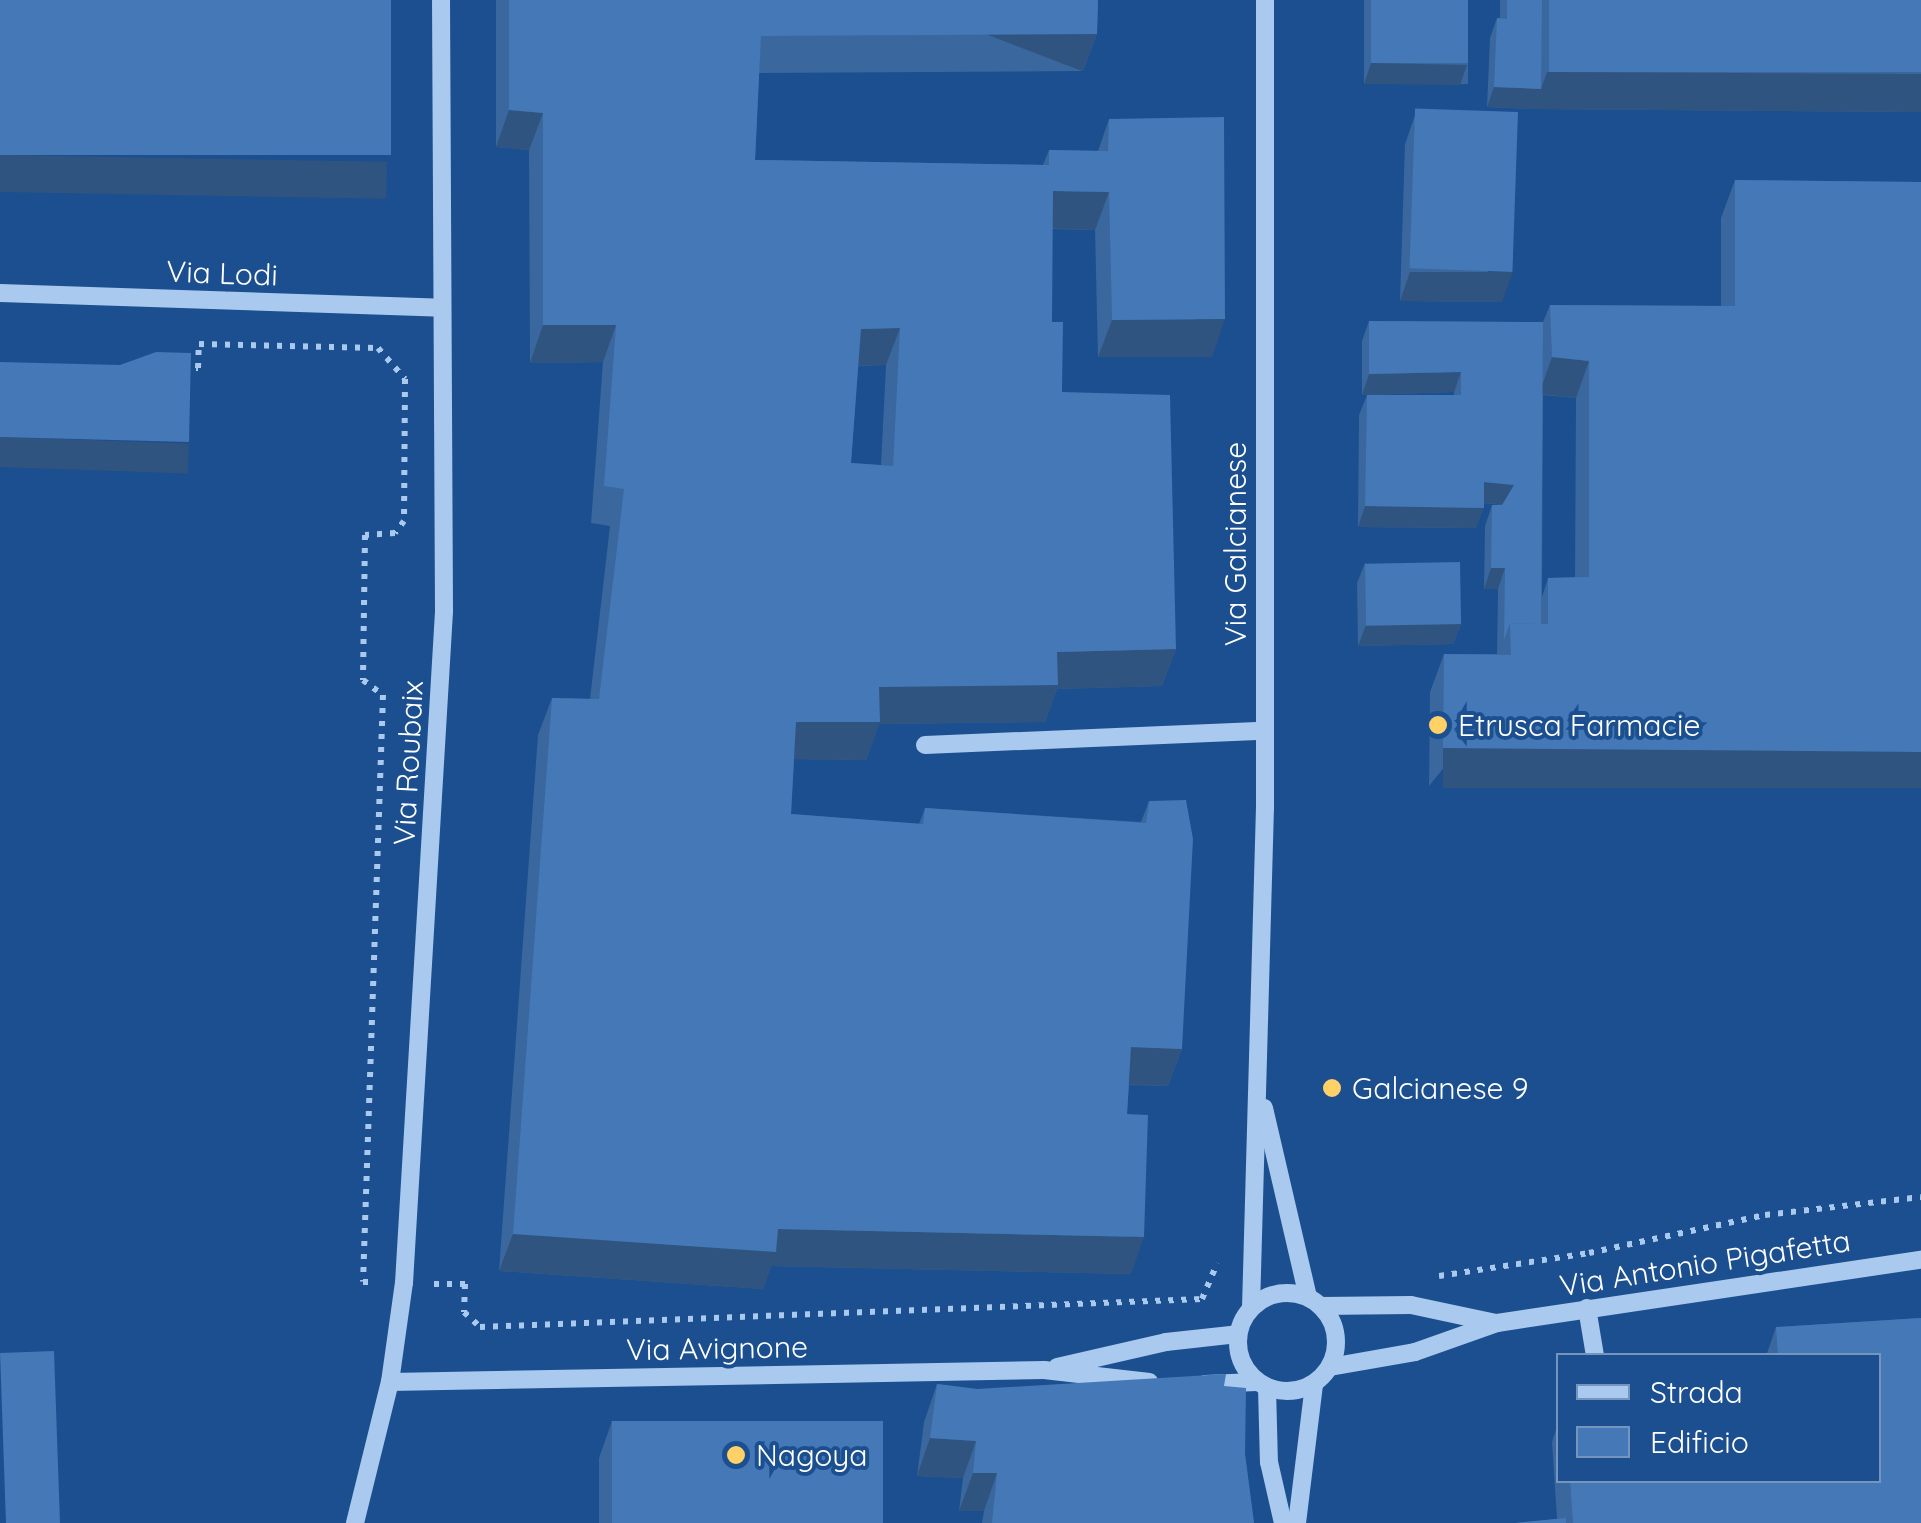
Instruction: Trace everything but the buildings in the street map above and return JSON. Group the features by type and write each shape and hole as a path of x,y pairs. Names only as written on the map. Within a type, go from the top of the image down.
{"street":[{"name":"Via Roubaix","path":"355,1523 390,1382 404,1283 444,611 441,0"},
{"name":"Via Galcianese","path":"1238,1334 1251,1308 1250,1226 1260,1088 1265,0"},
{"name":"Via Lodi","path":"0,292 442,308"},
{"path":"925,744 1262,732"},
{"name":"Via Galcianese","path":"1260,1088 1315,1302 1336,1335 1330,1367"},
{"name":"Via Antonio Pigafetta","path":"1330,1367 1416,1352 1497,1323 1921,1260"},
{"path":"1251,1308 1278,1293 1315,1302"},
{"name":"Via Antonio Pigafetta","path":"1315,1302 1411,1305 1497,1323"},
{"path":"1587,1308 1594,1353"},
{"path":"1238,1334 1241,1360 1262,1385 1283,1392 1314,1384 1330,1367"},
{"name":"Via Avignone","path":"1044,1370 1166,1342 1238,1334"},
{"name":"Via Avignone","path":"390,1382 1044,1370 1177,1384 1262,1385"},
{"path":"1297,1523 1314,1384"},
{"path":"1262,1385 1269,1462 1283,1523"}],"path":[{"path":"178,368 198,368 198,344 378,348 405,379 404,521 395,533 365,535 363,680 383,695 362,1282 465,1284 464,1312 480,1327 1202,1299 1232,1228 1250,1226"},
{"path":"1424,1278 1589,1253 1765,1215 1921,1197"}],"place":[{"name":"Etrusca Farmacie","path":"1438,725"},
{"name":"Galcianese 9","path":"1332,1088"},
{"name":"Nagoya","path":"736,1455"}]}
